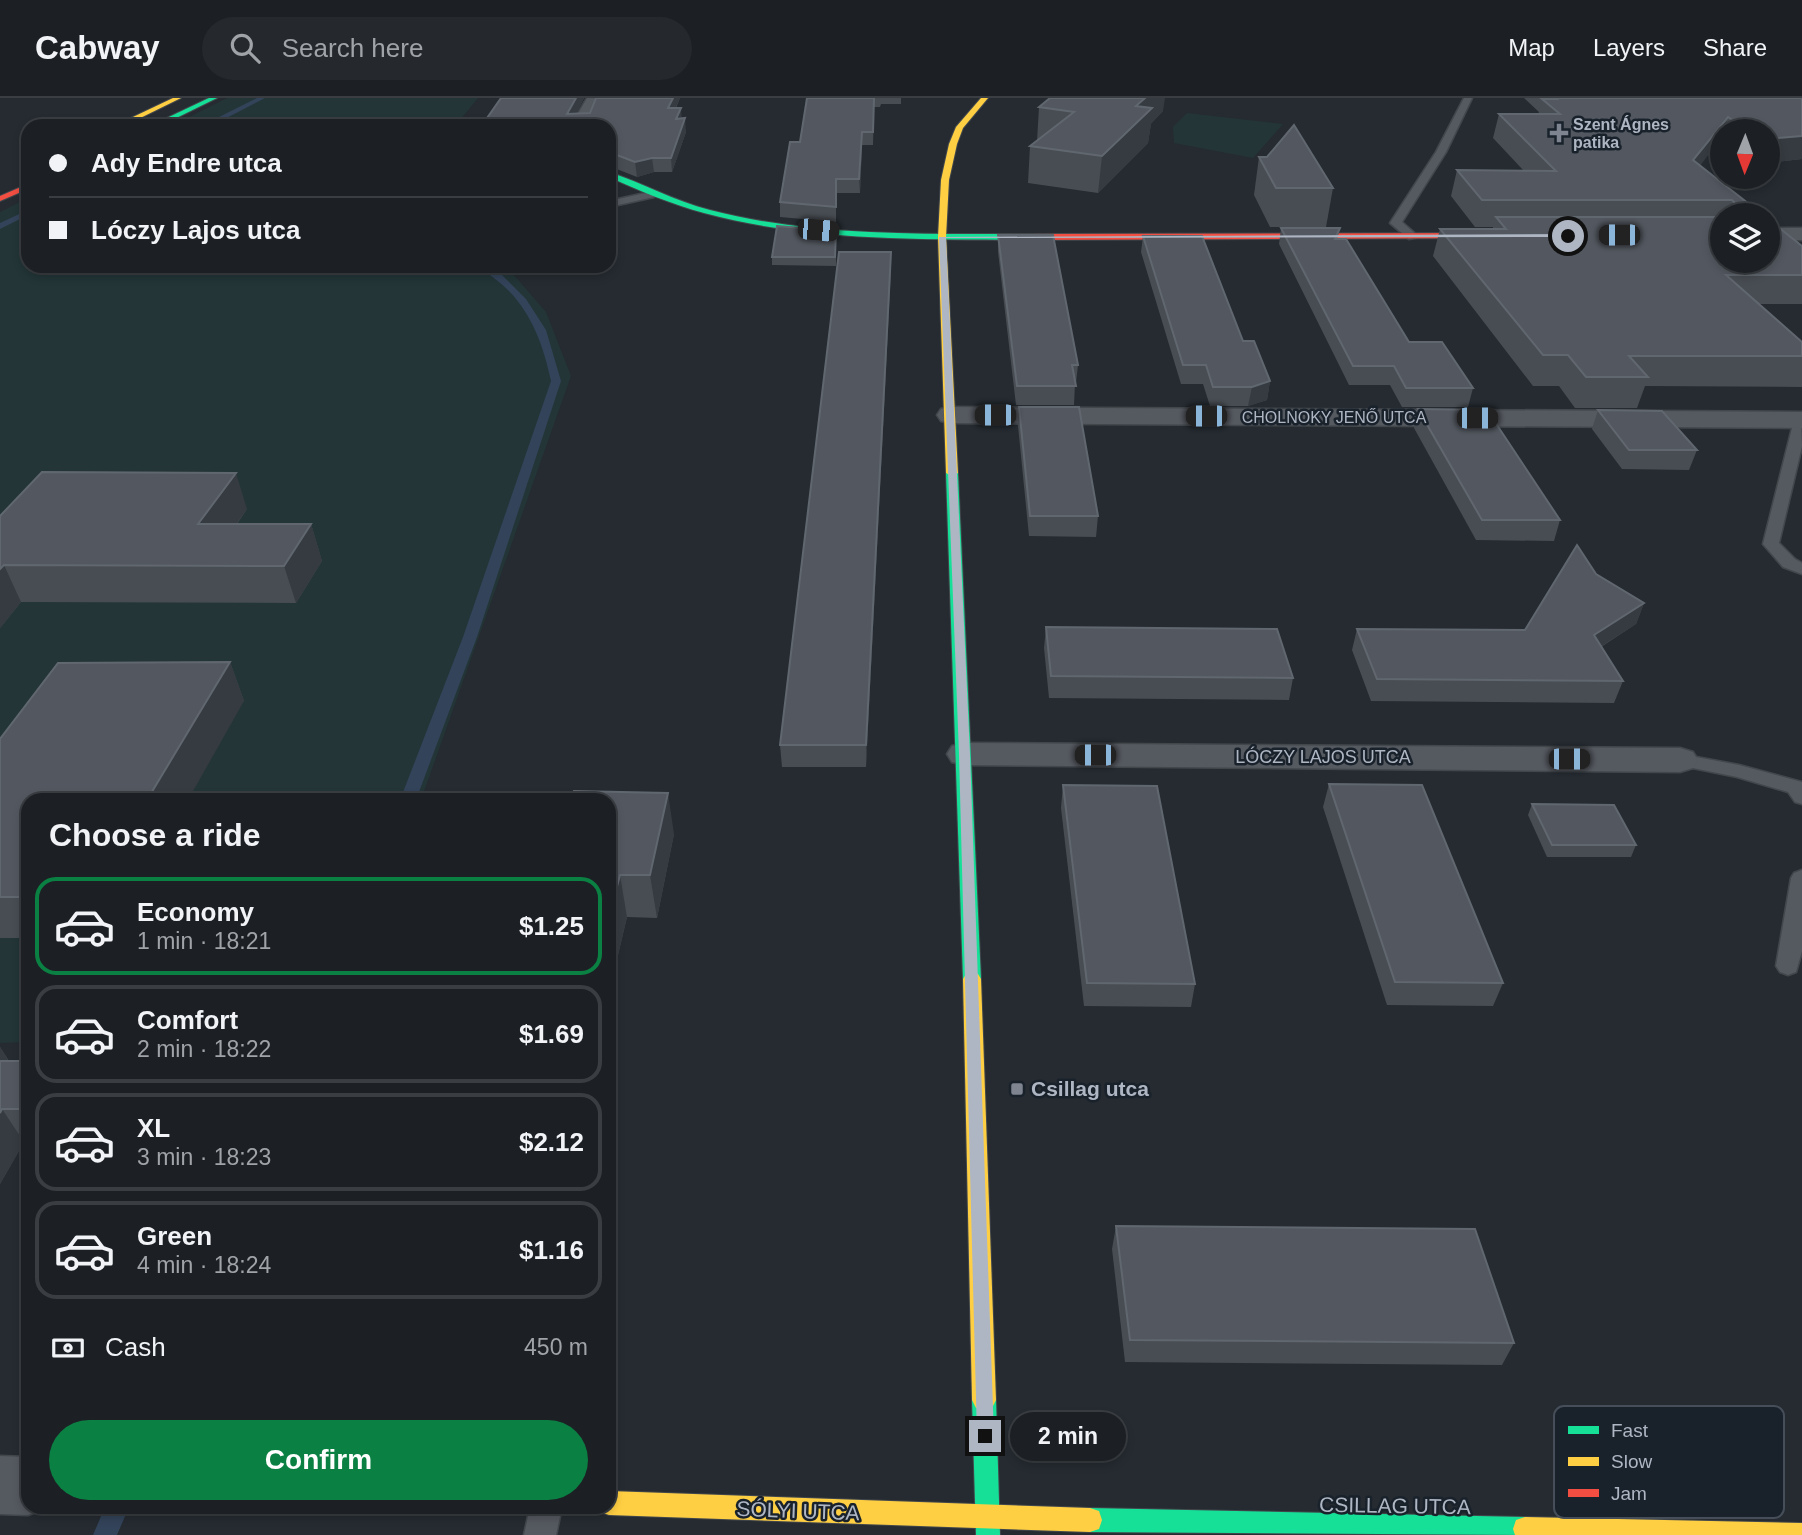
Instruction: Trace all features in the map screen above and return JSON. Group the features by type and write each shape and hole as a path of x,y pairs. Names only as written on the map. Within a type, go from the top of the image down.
{"street":[{"path":"133,119 178,98"},
{"path":"169,119 214,98"},
{"path":"584,119 595,98"},
{"path":"985,98 972,108 950,145 943,180 942,237 965,754 988,1535"},
{"path":"616,178 650,195 709,214 781,227 942,237 1507,236"},
{"path":"0,199 21,189"},
{"path":"1780,234 1802,234"},
{"name":"CHOLNOKY JENŐ UTCA","path":"950,415 1802,420"},
{"name":"LÓCZY LAJOS UTCA","path":"965,754 1680,760"},
{"path":"0,1485 21,1486"},
{"name":"SÓLYI UTCA","path":"616,1503 988,1518"},
{"name":"CSILLAG UTCA","path":"988,1518 1802,1535"}],"lane":[{"path":"1413,237 1396,223 1441,152 1468,98"},
{"path":"616,202 650,195"},
{"path":"1802,420 1771,544 1789,563 1802,569"},
{"path":"1680,760 1740,771 1796,788 1802,797"},
{"path":"1788,966 1802,878"},
{"path":"540,1535 544,1514"}],"shaded area":[{"path":"227,98 478,98 461,119 185,119"},
{"path":"1187,113 1283,124 1253,158 1174,143 1173,127"},
{"path":"21,202 21,273 512,273 546,312 571,376 423,793 21,793 21,1042 0,1043 0,212"}],"building":[{"path":"501,98 576,98 567,114 590,113 596,98 673,98 668,108 681,108 676,119 685,118 671,158 635,162 616,155 616,119 475,119 487,118"},
{"path":"807,98 874,98 873,132 862,132 859,179 836,179 836,207 780,202 790,142 800,142"},
{"path":"1050,98 1145,98 1136,106 1152,108 1102,156 1030,146 1074,112 1039,107"},
{"path":"1802,98 1802,136 1780,138 1780,119 1710,119 1710,139 1693,160 1710,173 1710,189 1730,189 1748,203 1734,203 1732,200 1482,200 1457,170 1556,171 1499,114 1560,114 1542,99"},
{"path":"1294,125 1333,188 1276,188 1259,157 1267,157"},
{"path":"1496,217 1710,217 1710,273 1780,273 1780,229 1802,246 1802,275 1726,275 1802,342 1802,356 1629,356 1648,377 1586,377 1568,355 1543,355 1440,229 1506,229"},
{"path":"777,226 836,231 835,257 772,257"},
{"path":"1281,228 1340,228 1335,239 1346,239 1409,342 1442,342 1473,388 1406,388 1394,366 1353,366"},
{"path":"998,235 1053,235 1078,365 1072,365 1076,386 1017,386"},
{"path":"1143,236 1202,236 1243,341 1254,341 1270,381 1252,387 1213,387 1206,365 1183,365"},
{"path":"839,252 891,252 866,745 780,745"},
{"path":"1019,407 1079,407 1098,516 1030,516"},
{"path":"1418,409 1487,410 1560,520 1482,520"},
{"path":"1598,410 1662,411 1697,450 1629,450"},
{"path":"42,472 236,473 198,524 311,524 284,566 4,565 0,569 0,516"},
{"path":"1577,545 1596,574 1644,603 1594,635 1623,681 1377,679 1357,629 1525,630"},
{"path":"1046,627 1277,629 1293,678 1051,676"},
{"path":"230,662 151,793 21,793 21,897 0,897 0,739 58,663"},
{"path":"1329,784 1422,785 1503,983 1395,982"},
{"path":"1063,785 1157,786 1195,984 1087,983"},
{"path":"574,791 668,793 650,875 620,875 616,891 616,793"},
{"path":"1532,804 1614,805 1636,845 1552,845"},
{"path":"0,1061 21,1061 21,1109 2,1109 0,1113"},
{"path":"1116,1226 1475,1229 1514,1343 1130,1340"}],"waterway":[{"path":"219,119 262,98"},
{"path":"0,226 21,216"},
{"path":"411,793 470,637 556,381 547,346 533,315 512,288 494,273"},
{"path":"105,1535 114,1514"}],"traffic: fast":[{"path":"169,119 214,98"},
{"path":"616,177 657,196 707,212 758,223 862,234 1020,237"},
{"path":"952,473 972,979"},
{"path":"984,1400 988,1535"},
{"path":"1090,1520 1525,1529"}],"traffic: slow":[{"path":"133,119 178,98"},
{"path":"952,473 942,237 945,180 953,144 960,127 985,98"},
{"path":"972,979 984,1400"},
{"path":"616,1503 1090,1520"},
{"path":"1525,1529 1802,1535"}],"traffic: jam":[{"path":"0,199 21,189"},
{"path":"1020,237 1490,236"}],"place":[{"name":"Szent Ágnes patika","path":"1559,133"},
{"name":"Csillag utca","path":"1017,1089"}],"route":[{"path":"985,1436 965,754 942,237 1568,236"}]}
